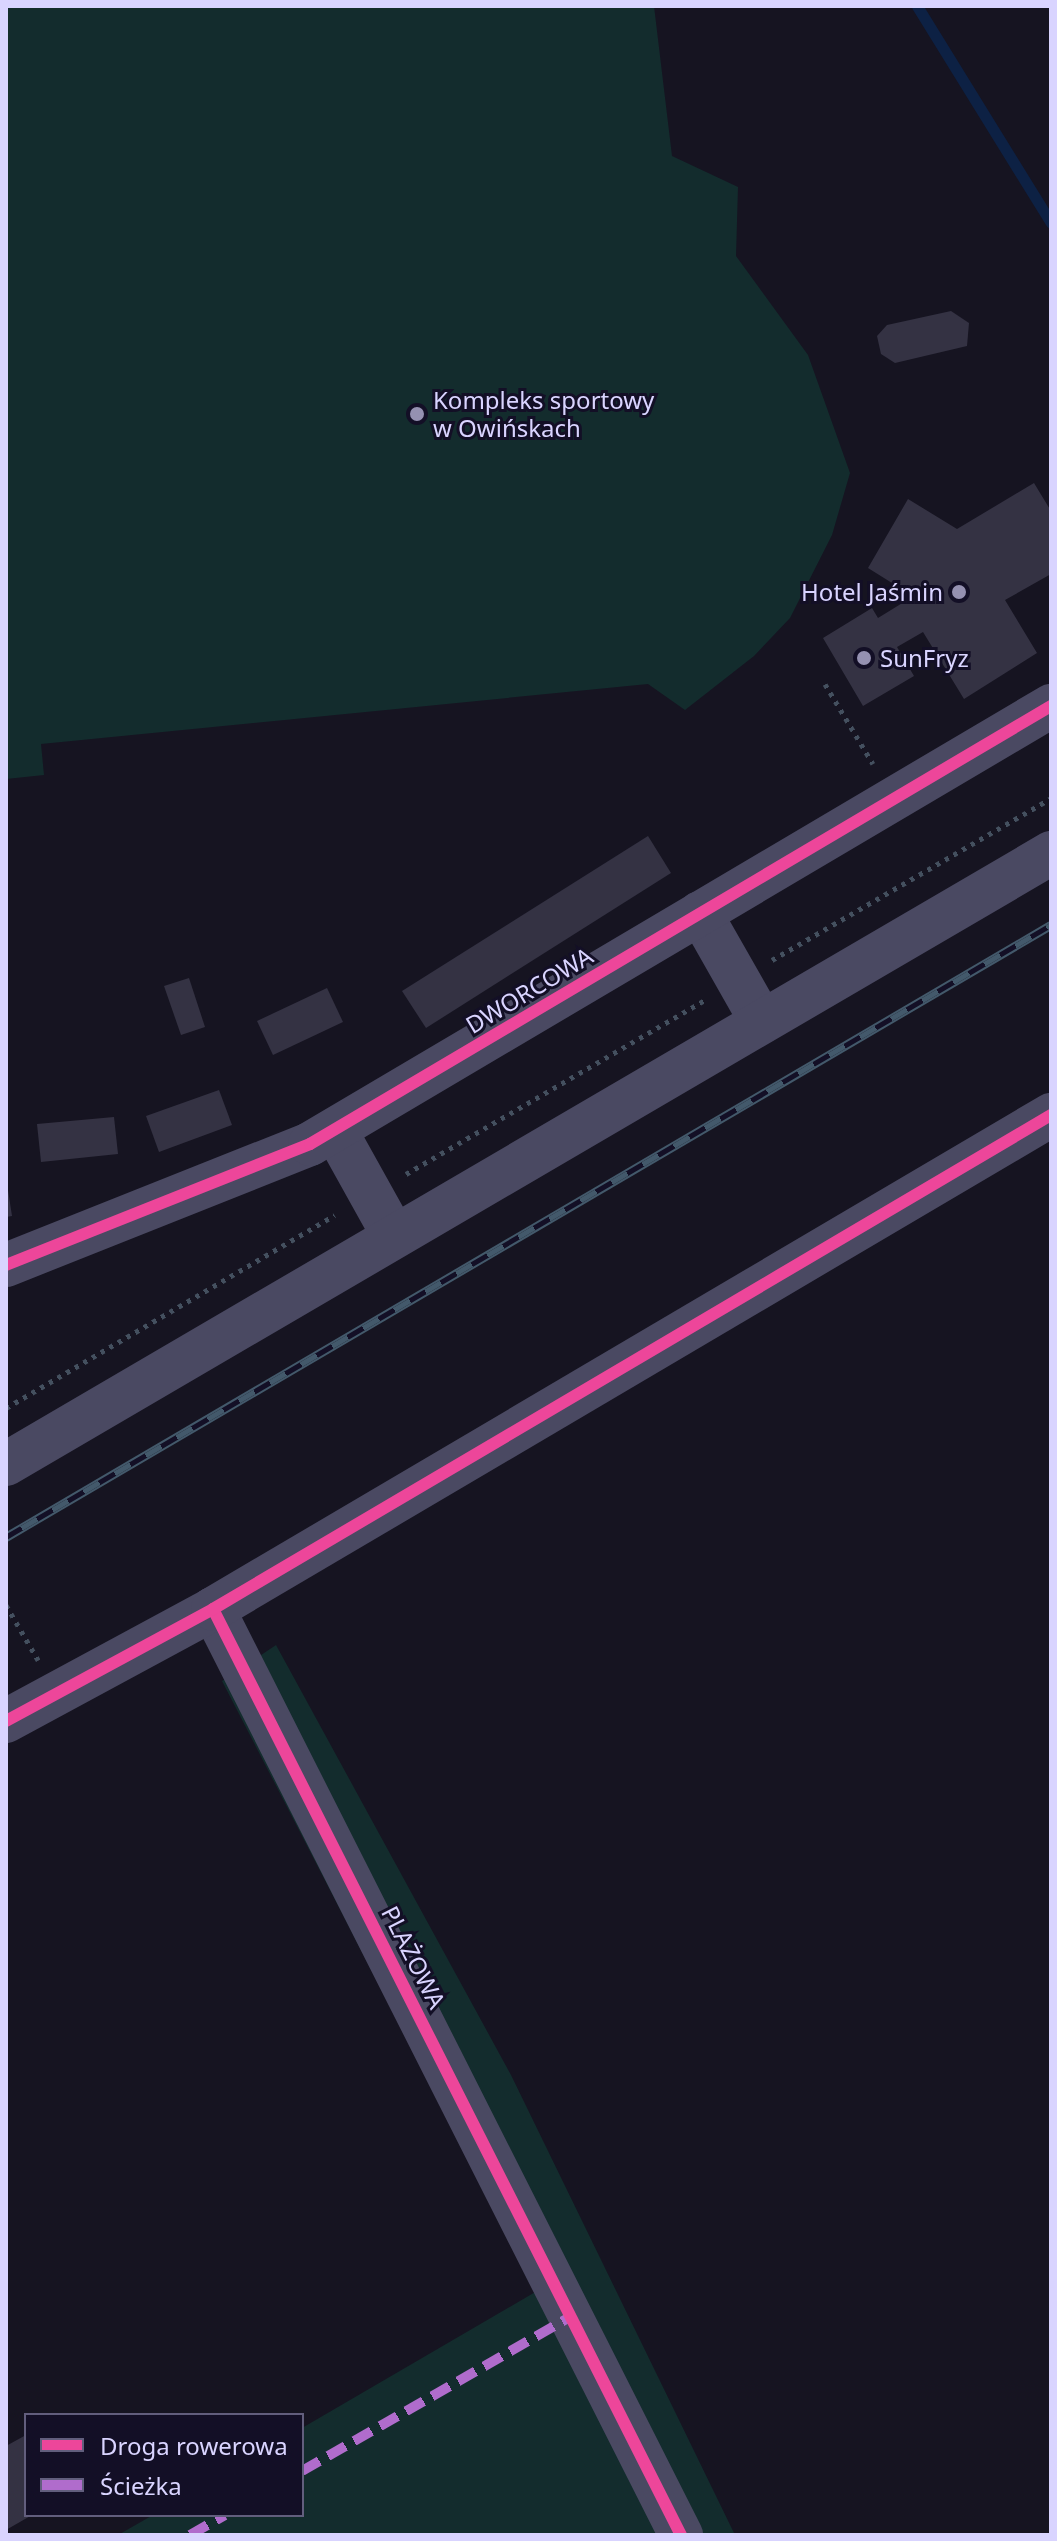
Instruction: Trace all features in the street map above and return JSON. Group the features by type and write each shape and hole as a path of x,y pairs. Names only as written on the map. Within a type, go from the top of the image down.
{"street":[{"name":"DWORCOWA","path":"6,1265 255,1170 335,1130 1051,706"},
{"path":"6,1464 1051,853"},
{"path":"700,913 762,1022"},
{"path":"6,1721 213,1609 1051,1115"},
{"path":"335,1130 394,1236"},
{"name":"PLAŻOWA","path":"213,1609 681,2535"}],"path":[{"path":"825,684 892,798"},
{"path":"6,1408 1051,798"},
{"path":"6,1605 57,1692"}],"green space":[{"name":"Kompleks sportowy w Owińskach","path":"6,6 654,6 672,156 738,187 736,256 808,355 850,473 832,535 790,618 754,656 685,710 648,684 41,744 44,775 6,779"},
{"path":"276,1645 511,2075 735,2535 118,2535 150,2517 304,2517 304,2427 537,2291 222,1681"}],"building":[{"path":"951,311 969,323 967,346 895,363 881,354 877,336 887,325"},
{"name":"Hotel Jaśmin","path":"1034,483 1051,511 1051,574 1005,600 1037,653 964,699 923,632 897,647 914,676 863,706 823,638 872,608 878,618 904,602 892,583 868,568 908,499 957,529"},
{"path":"648,836 671,873 426,1028 402,991"},
{"path":"189,978 205,1027 181,1035 164,986"},
{"path":"327,988 343,1022 273,1055 257,1021"},
{"path":"219,1090 232,1125 159,1152 146,1116"},
{"path":"114,1117 118,1154 41,1162 37,1124"},
{"path":"6,1177 12,1216 6,1217"},
{"path":"24,2436 24,2517 29,2517 6,2530 6,2446"}],"waterway":[{"path":"917,6 1051,223"}],"railway":[{"path":"6,1537 1051,925"}],"marked path":[{"path":"304,2470 572,2316"},
{"path":"190,2535 222,2517"}],"cycle path":[{"path":"6,1265 310,1144 1051,706"},
{"path":"6,1721 213,1609 1051,1115"},
{"path":"213,1609 681,2535"}],"place":[{"name":"Kompleks sportowy w Owińskach","path":"417,414"},
{"name":"Hotel Jaśmin","path":"959,592"},
{"name":"SunFryz","path":"864,658"}]}
